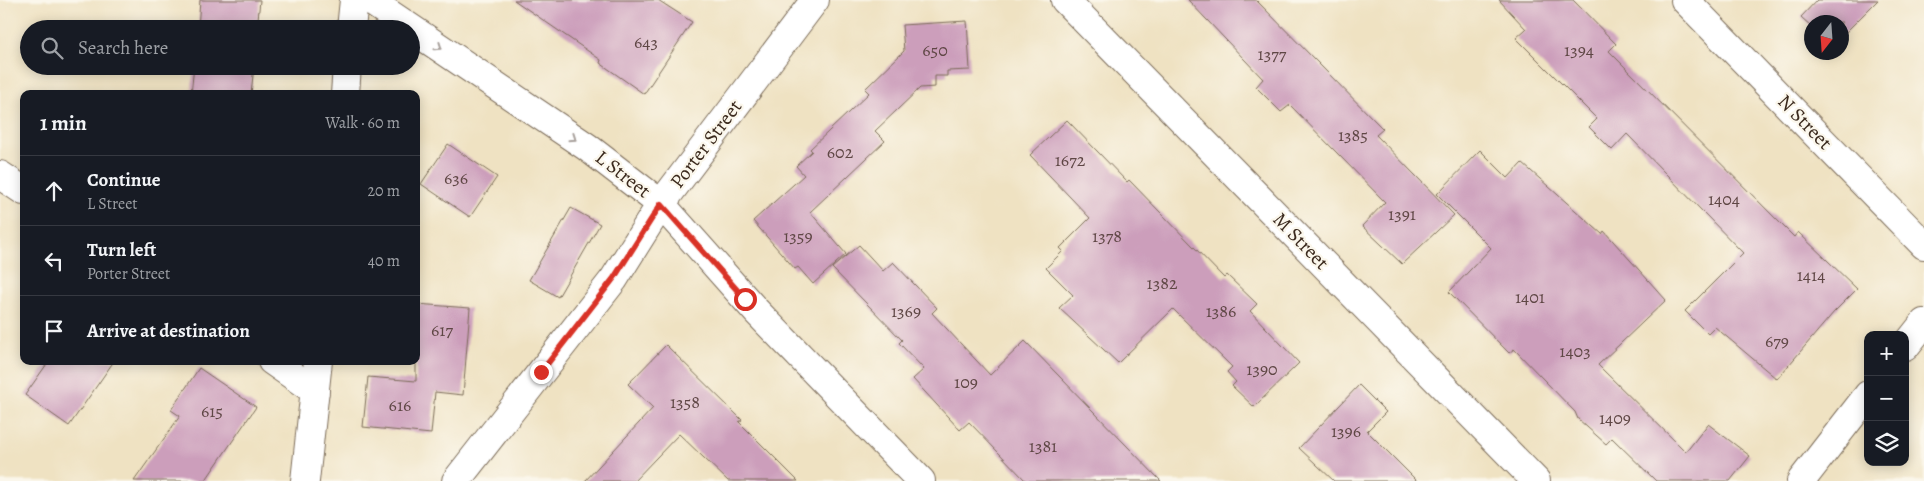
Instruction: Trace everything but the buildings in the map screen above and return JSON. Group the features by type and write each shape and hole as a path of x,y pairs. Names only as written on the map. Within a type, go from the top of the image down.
{"street":[{"path":"352,20 354,0"},
{"name":"L Street","path":"369,0 399,20"},
{"name":"Porter Street","path":"456,481 614,278 661,204 815,0"},
{"name":"M Street","path":"1066,0 1536,481"},
{"name":"N Street","path":"1686,0 1924,245"},
{"name":"L Street","path":"420,34 587,147 661,204 757,312 921,481"},
{"path":"345,90 346,75"},
{"path":"0,175 20,188"},
{"path":"1909,342 1924,323"},
{"path":"278,365 315,391"},
{"path":"305,481 318,365"},
{"path":"1801,481 1864,400"}],"route":[{"path":"541,372 614,278 661,204 745,299"}]}
